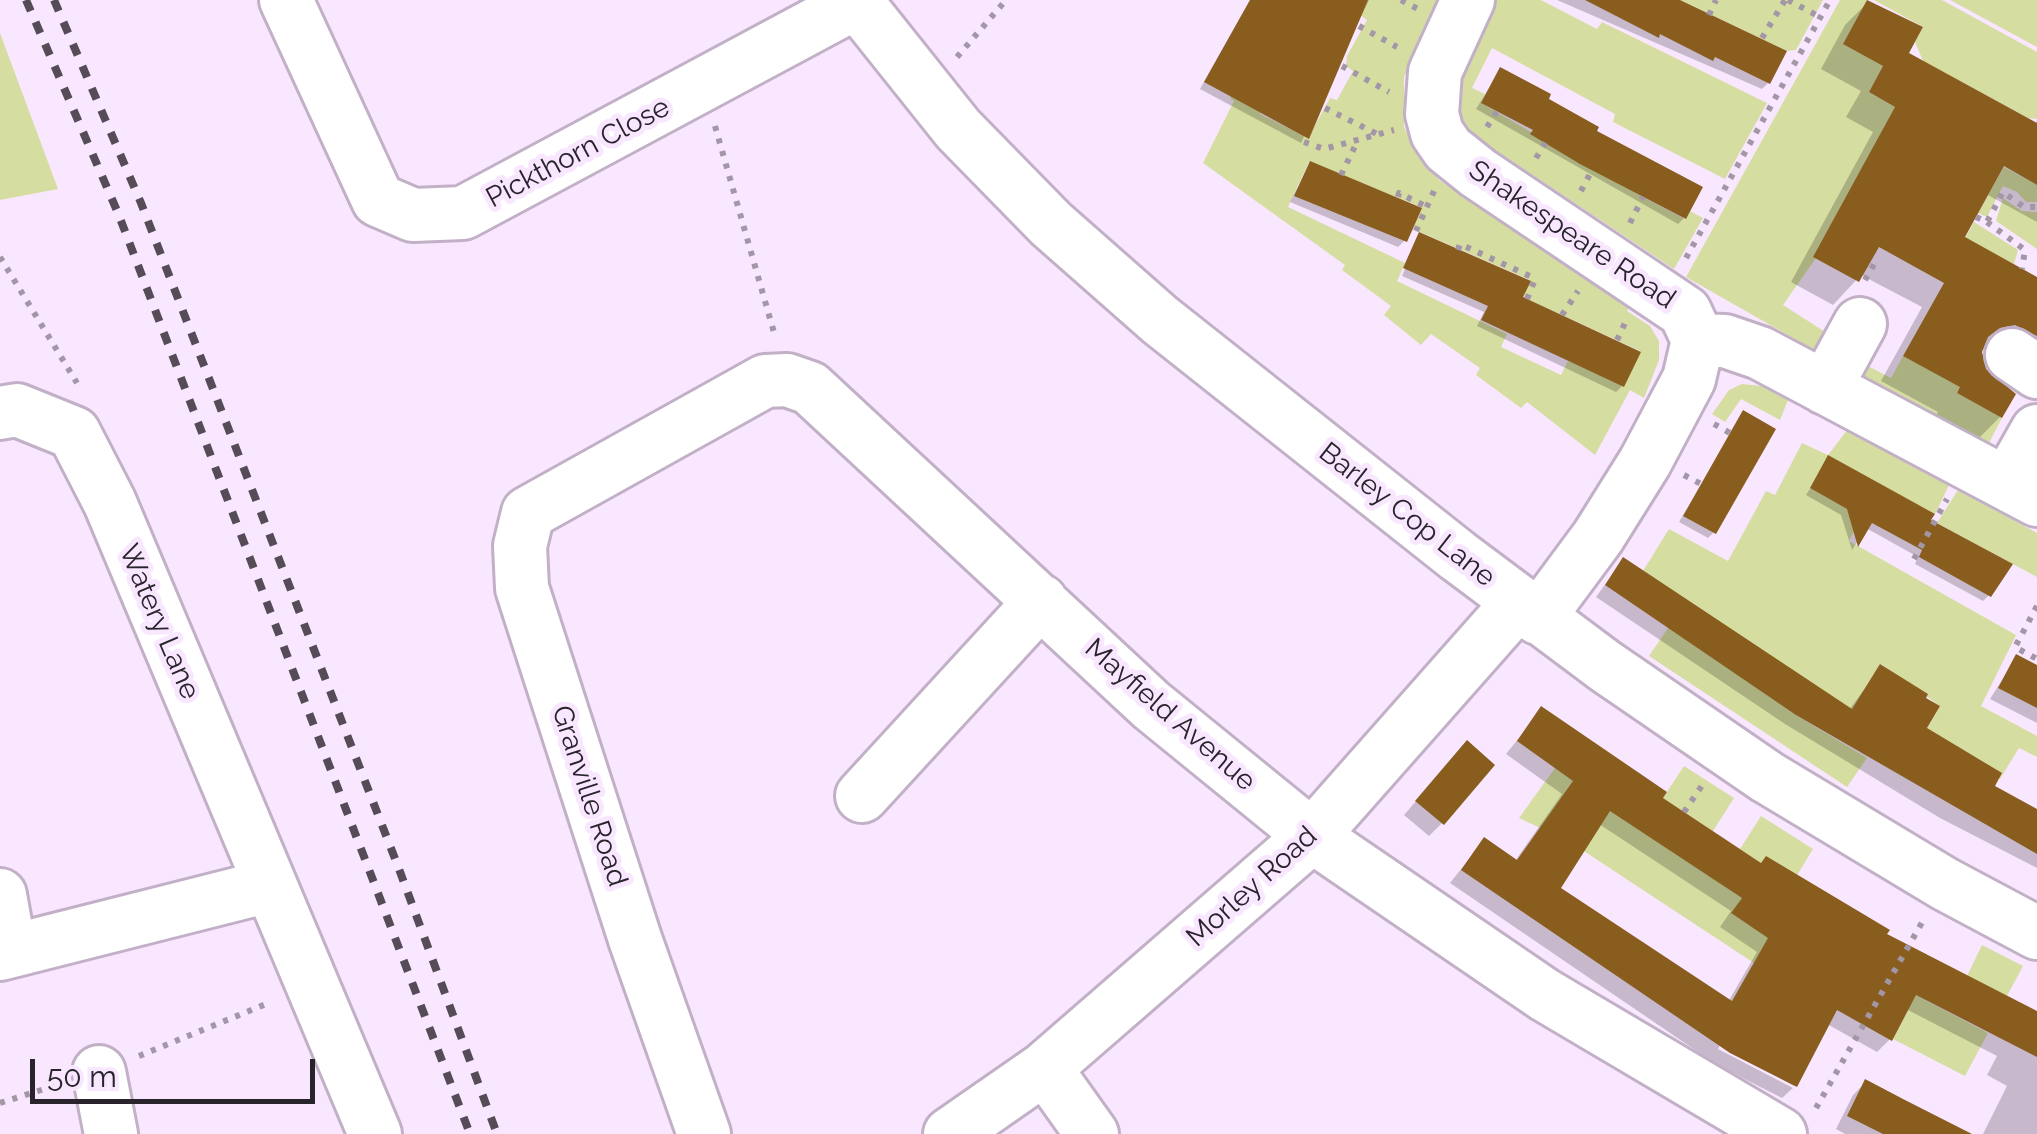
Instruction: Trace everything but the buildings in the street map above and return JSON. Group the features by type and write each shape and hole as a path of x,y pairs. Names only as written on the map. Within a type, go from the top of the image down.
{"street":[{"name":"Pickthorn Close","path":"286,0 378,200 413,215 463,214 704,88 856,1"},
{"name":"Shakespeare Road","path":"1468,0 1435,72 1432,114 1437,133 1448,150 1675,304 1694,326 1698,340"},
{"name":"Barley Cop Lane","path":"856,1 919,84 995,170 1146,308 1528,611 1778,784 1945,884 2037,933"},
{"path":"1825,388 1860,324"},
{"path":"1528,611 1598,536 1645,462 1689,380 1698,340 1725,342 1760,353 2022,492 2037,431"},
{"name":"Granville Road","path":"704,1134 635,940 522,588 520,546 528,513 765,381 788,380"},
{"name":"Mayfield Avenue","path":"788,380 810,388 1152,705 1312,836 1544,994 1795,1126"},
{"path":"0,413 17,410 74,432"},
{"name":"Watery Lane","path":"74,432 110,503 374,1134"},
{"path":"862,796 1041,601"},
{"name":"Morley Road","path":"950,1134 1045,1068 1312,836 1528,611"},
{"path":"0,895 5,953 269,886"},
{"path":"1045,1068 1092,1134"},
{"path":"99,1072 110,1134"}],"path":[{"path":"919,84 949,66 1006,0"},
{"path":"1708,14 1716,0"},
{"path":"1762,38 1786,0 1820,17"},
{"path":"1685,260 1830,0"},
{"path":"1359,26 1400,48"},
{"path":"1342,66 1402,100"},
{"path":"704,88 788,380"},
{"path":"1325,108 1378,135"},
{"path":"1304,142 1324,150 1404,127"},
{"path":"1341,175 1358,140"},
{"path":"1416,230 1440,180"},
{"path":"1987,222 2003,192 2024,207 2037,207"},
{"path":"1398,197 1399,193 1427,207"},
{"path":"1976,217 2024,250 2022,268"},
{"path":"1458,250 1460,244 1536,279"},
{"path":"0,257 30,302 40,330 94,408 74,432"},
{"path":"1527,299 1542,265"},
{"path":"1914,559 1948,497"},
{"path":"2037,606 2015,647 2037,659"},
{"path":"1684,812 1706,780"},
{"path":"1795,1126 1945,884"},
{"path":"0,1103 99,1072 314,984"}],"green space":[{"path":"1285,0 1282,72 1260,114 1308,138 1330,98 1337,100 1353,71 1346,66 1347,56 1367,20 1360,15 1368,0 1441,0 1404,77 1404,127 1416,151 1439,180 1630,305 1627,311 1650,326 1659,341 1659,360 1644,398 1630,390 1595,455 1527,402 1521,408 1476,375 1480,368 1431,334 1421,345 1384,315 1391,306 1342,270 1345,265 1203,163 1234,101 1230,98","holes":["1309,162 1421,207 1413,229 1530,280 1523,297 1640,351 1624,386 1568,361 1561,375 1501,347 1507,334 1397,281 1405,263 1288,207"]},
{"path":"1497,0 1541,0 1597,29 1602,22 1767,103 1725,179 1613,122 1615,114 1492,48 1472,88 1485,94 1481,103 1685,219 1690,211 1703,218 1674,269 1465,130 1457,118 1457,82"},
{"path":"1680,0 1823,0 1796,50 1787,51"},
{"path":"1840,0 1867,0 1844,44 1883,66 1869,92 1895,107 1816,258 1783,305 1830,335 1814,350 1686,277"},
{"path":"1874,0 1942,0 2037,52 2037,119 2028,118 1923,61 1915,42 1923,27"},
{"path":"1950,0 2037,0 2037,47"},
{"path":"0,33 58,189 0,200"},
{"path":"2004,167 2037,185 2037,202 2026,202 2017,192 2003,186 1987,217 1978,213"},
{"path":"2003,198 2022,211 2037,212 2037,249 1996,221"},
{"path":"1974,222 2018,250 2014,264 1965,238"},
{"path":"1903,356 1962,384 1957,393 2002,418 1988,445 1861,375 1866,365 1891,378"},
{"path":"1742,384 1761,386 1788,400 1780,420 1741,399 1725,422 1712,414 1729,390"},
{"path":"1848,429 1949,485 1935,514 1828,456 1810,488 1861,517 1849,541 2016,635 1981,706 2037,736 2037,757 2019,748 2000,779 1982,770 1986,763 1926,730 1940,706 1881,664 1852,709 1796,715 1867,758 1847,787 1649,656 1668,628 1643,571 1669,529 1728,561 1766,491 1775,495 1802,443 1828,455"},
{"path":"1958,490 2037,533 2037,577 1937,523"},
{"path":"1684,766 1734,798 1713,831 1663,798"},
{"path":"1555,768 1742,898 1732,914 1751,926 1761,911 1775,927 1754,963 1570,842 1519,818"},
{"path":"1761,816 1813,849 1796,877 1766,857 1761,863 1740,849"},
{"path":"1982,945 2023,966 2007,996 1967,976"},
{"path":"1908,991 1988,1033 1965,1076 1893,1039 1909,1008"}],"railway":[{"path":"26,0 118,213 470,1134"},
{"path":"54,0 141,203 399,869 497,1134"}]}
